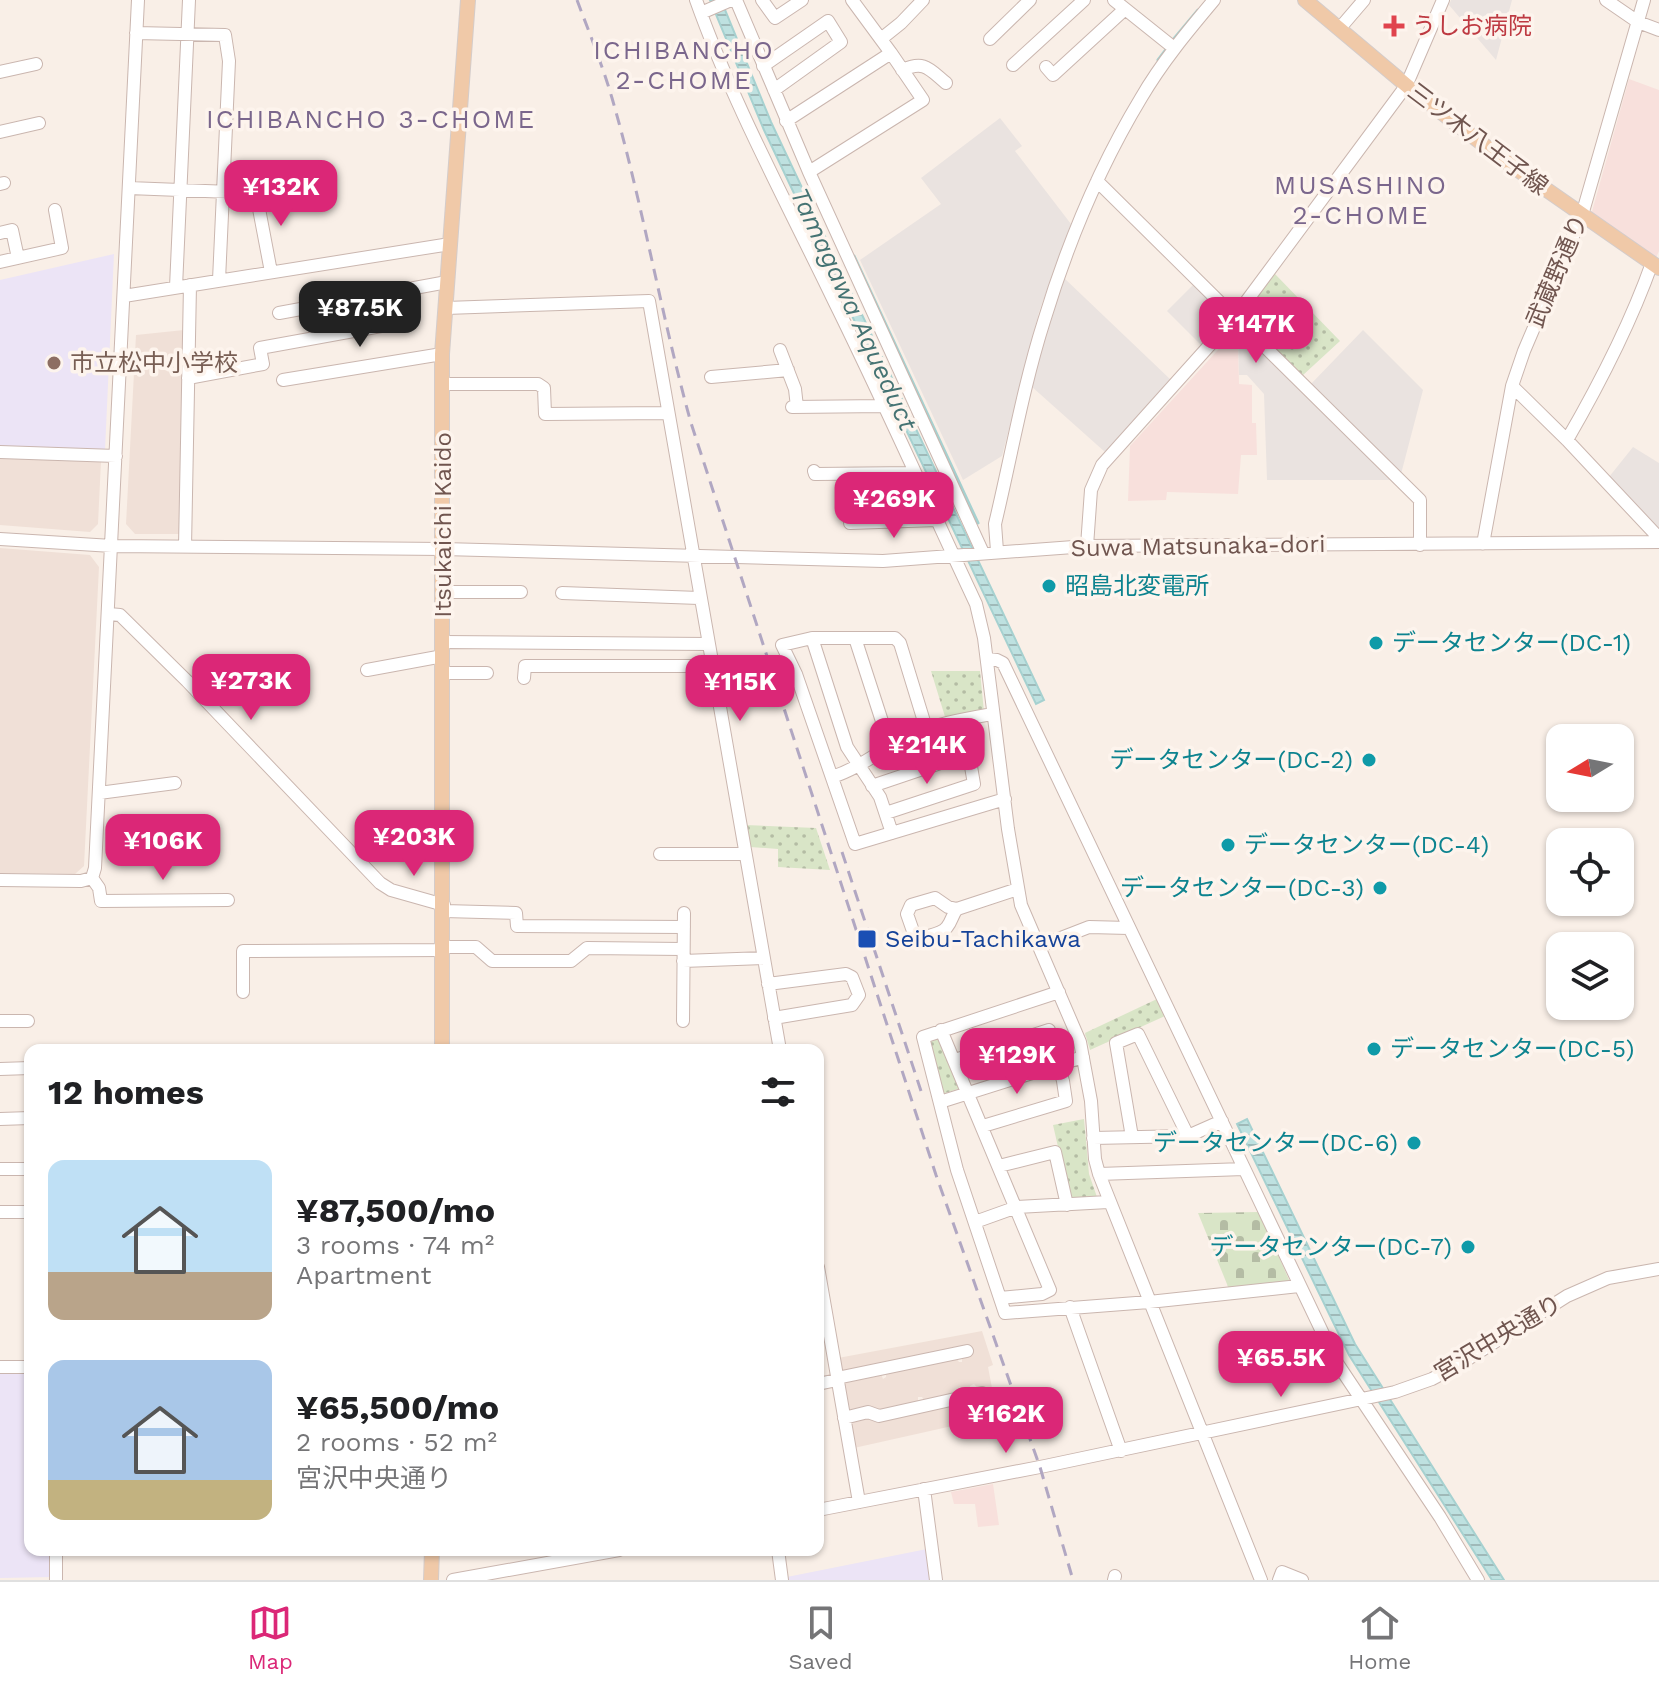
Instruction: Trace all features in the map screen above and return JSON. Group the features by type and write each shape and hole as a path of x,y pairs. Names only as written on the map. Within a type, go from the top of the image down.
{"main road":[{"name":"Itsukaichi Kaido","path":"442,1044 442,354 468,0"},
{"name":"三ツ木八王子線","path":"1305,0 1406,86 1655,265"},
{"path":"431,1580 432,1556"}],"street":[{"path":"138,0 109,614 93,873 101,901 228,900"},
{"path":"176,287 189,0"},
{"path":"696,0 704,12 771,173 937,520 969,554"},
{"path":"762,0 775,18 802,0"},
{"path":"809,172 923,100 852,0"},
{"path":"990,39 1030,0"},
{"path":"1013,65 1084,0"},
{"path":"1114,0 1171,46"},
{"path":"997,551 995,524 1043,323 1097,181 1137,97 1171,46 1214,0"},
{"path":"1340,28 1364,0"},
{"path":"1087,546 1091,490 1097,473 1234,318 1406,86 1443,0"},
{"path":"1606,0 1638,22 1659,30"},
{"name":"武蔵野通り","path":"1483,544 1512,386 1582,215 1644,0"},
{"path":"704,12 731,1 763,66 969,554 987,659 1018,889 1025,918 1072,1020 1083,1057 1099,1174 1108,1202 1261,1580"},
{"path":"881,39 915,3"},
{"path":"1046,67 1053,75 1125,9"},
{"path":"763,66 828,21 841,42 774,90"},
{"path":"136,33 225,35 229,61 219,280"},
{"path":"786,121 891,53"},
{"path":"0,72 36,64"},
{"path":"902,70 915,64 925,65 946,83"},
{"path":"0,132 39,123"},
{"path":"1097,181 1420,500 1420,545"},
{"path":"129,188 256,193 271,272"},
{"path":"0,262 62,248 55,210"},
{"path":"0,233 12,230 18,258"},
{"path":"124,296 450,244"},
{"path":"1567,440 1602,377 1655,265"},
{"path":"279,313 447,282"},
{"path":"185,547 190,285"},
{"path":"446,308 649,301 779,1044"},
{"path":"188,378 263,364 260,348 381,326"},
{"path":"780,350 795,389 794,407 884,406"},
{"path":"283,380 442,354"},
{"path":"710,363 712,381 788,370"},
{"path":"442,384 538,384 544,388 545,414 668,413"},
{"path":"1512,386 1567,440 1659,540"},
{"path":"0,452 116,456"},
{"path":"814,471 815,474 915,473"},
{"path":"848,474 850,523 937,520"},
{"name":"Suwa Matsunaka-dori","path":"0,539 112,546 443,549 883,561 1087,546 1420,545 1659,540"},
{"path":"443,592 521,592"},
{"path":"569,595 639,600 699,598"},
{"path":"109,614 120,615 380,883 391,890 444,908 516,913 517,926 684,920 683,1021"},
{"path":"812,638 847,747 872,786 892,833"},
{"path":"926,728 898,640 812,638 782,645 796,674 855,844 1005,799"},
{"path":"855,638 890,746"},
{"path":"367,670 443,649 708,644"},
{"path":"987,659 1003,663 1337,1363 1366,1400 1478,1580"},
{"path":"524,678 525,666 712,666"},
{"path":"443,673 487,673"},
{"path":"832,777 859,766 926,728 992,714"},
{"path":"886,813 974,784 963,720"},
{"path":"872,786 970,753"},
{"path":"99,793 175,783"},
{"path":"676,840 676,854"},
{"path":"660,854 745,854"},
{"path":"0,880 81,881 93,873"},
{"path":"952,910 1018,889"},
{"path":"1040,946 1089,927 1129,928"},
{"path":"243,992 243,951 476,947 492,961 571,961 587,948 764,958"},
{"path":"768,984 846,974 852,977 859,995 852,1005 774,1018"},
{"path":"1059,992 923,1037 957,1170 1005,1313 1299,1286"},
{"path":"0,1021 28,1021"},
{"path":"941,1030 1050,1290 1042,1294 1000,1298"},
{"path":"955,1060 1049,1030 1066,1101 983,1126"},
{"path":"1132,1137 1116,1043 1138,1034 1188,1136"},
{"path":"940,1102 1083,1057"},
{"path":"0,1069 24,1068"},
{"path":"0,1119 24,1118"},
{"path":"1093,1138 1188,1136 1222,1121"},
{"path":"999,1166 1055,1152 1067,1205"},
{"path":"0,1169 24,1169"},
{"path":"1099,1174 1244,1169"},
{"path":"975,1222 1017,1207 1108,1202"},
{"path":"0,1212 24,1212"},
{"name":"宮沢中央通り","path":"824,1509 1121,1451 1395,1392 1432,1379 1460,1364 1567,1296 1608,1278 1659,1269"},
{"path":"824,1302 859,1502"},
{"path":"1070,1307 1121,1451"},
{"path":"824,1382 963,1355"},
{"path":"0,1367 24,1367"},
{"path":"844,1418 868,1412 879,1416 982,1393"},
{"path":"924,1489 936,1580"},
{"path":"56,1556 56,1580"},
{"path":"453,1580 586,1556"},
{"path":"779,1556 782,1580"},
{"path":"1279,1580 1282,1572 1302,1580"}],"shaded area":[{"path":"1451,0 1512,0 1496,60 1449,5"},
{"path":"1629,79 1659,90 1659,251 1656,258 1591,215"},
{"path":"1000,118 1022,146 1015,151 1071,224 1039,312 1002,456 963,480 860,260 941,204 921,178"},
{"name":"市立松中小学校","path":"114,254 105,450 0,446 0,280"},
{"path":"1063,277 1171,380 1105,452 1031,386 1045,329"},
{"path":"1195,283 1225,312 1227,319 1202,346 1167,311"},
{"path":"1232,328 1238,328 1391,480 1267,480 1264,394 1247,375 1239,375 1238,338 1223,338"},
{"path":"184,330 179,534 135,534 126,524 136,335"},
{"path":"1363,330 1423,390 1401,474 1310,385"},
{"path":"1238,339 1239,384 1252,385 1252,423 1256,423 1257,455 1241,455 1238,494 1167,492 1166,500 1128,501 1130,446 1227,340"},
{"path":"1633,447 1659,463 1659,530 1609,477"},
{"path":"0,457 101,461 98,524 90,532 0,525"},
{"path":"0,548 90,555 99,567 84,866 75,874 0,873"},
{"path":"982,1331 993,1365 988,1367 992,1388 979,1390 974,1384 970,1390 924,1400 918,1397 918,1402 878,1413 849,1412 842,1381 881,1374 883,1379 886,1373 957,1359 962,1362 962,1357 841,1374 838,1358"},
{"path":"0,1373 24,1373 24,1556 52,1556 52,1577 0,1578"},
{"path":"993,1393 997,1416 854,1448 850,1421 868,1415 878,1419"},
{"path":"993,1484 999,1525 978,1527 975,1504 954,1504 951,1492"},
{"path":"927,1549 931,1580 787,1580 787,1577"}],"green space":[{"path":"1275,274 1340,341 1302,376 1241,317"},
{"path":"931,671 980,671 984,712 946,720"},
{"path":"745,825 816,828 830,870 778,867 778,849 750,847"},
{"path":"1157,999 1165,1016 1090,1050 1085,1033"},
{"path":"939,1038 961,1088 942,1094 927,1041"},
{"path":"1084,1119 1089,1174 1097,1197 1070,1199 1053,1125"},
{"path":"1259,1212 1290,1282 1229,1289 1198,1213"}],"water":[{"name":"Tamagawa Aqueduct","path":"710,0 721,0 771,122 1044,700 1036,704 764,130"},
{"path":"1247,1119 1355,1344 1504,1580 1492,1580 1349,1355 1237,1124"}],"waterway":[{"path":"1172,41 1198,10"},
{"path":"1158,60 1168,47"},
{"name":"Tamagawa Aqueduct","path":"854,256 978,523"}],"railway":[{"path":"577,0 604,73 623,138 691,423 936,1175 1040,1467 1073,1580"},
{"path":"842,852 921,1091"}],"place":[{"name":"うしお病院","path":"1394,26"},
{"name":"市立松中小学校","path":"54,363"},
{"name":"昭島北変電所","path":"1049,586"},
{"name":"データセンター(DC-1)","path":"1376,643"},
{"name":"データセンター(DC-2)","path":"1369,760"},
{"name":"データセンター(DC-4)","path":"1228,845"},
{"name":"データセンター(DC-3)","path":"1380,888"},
{"name":"Seibu-Tachikawa","path":"867,939"},
{"name":"データセンター(DC-5)","path":"1374,1049"},
{"name":"データセンター(DC-6)","path":"1414,1143"},
{"name":"データセンター(DC-7)","path":"1468,1247"}],"district":[{"name":"ICHIBANCHO 2-CHOME","path":"684,65"},
{"name":"ICHIBANCHO 3-CHOME","path":"371,119"},
{"name":"MUSASHINO 2-CHOME","path":"1361,200"}]}
